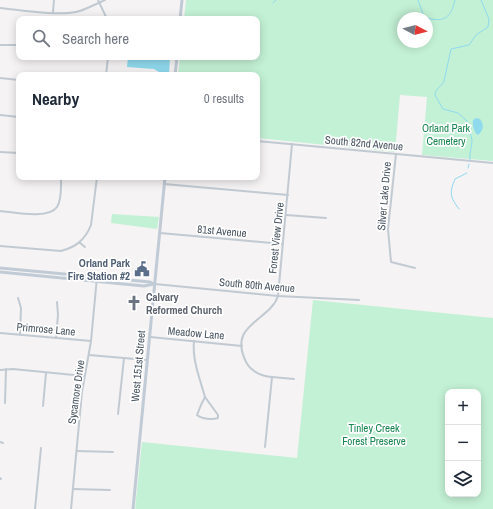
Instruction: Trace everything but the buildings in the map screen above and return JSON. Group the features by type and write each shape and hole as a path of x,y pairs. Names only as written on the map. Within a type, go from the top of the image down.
{"street":[{"path":"53,12 54,0"},
{"path":"0,8 75,12 98,1 105,0"},
{"path":"180,16 182,0"},
{"path":"98,1 106,16"},
{"path":"0,44 16,45"},
{"path":"106,72 108,60"},
{"path":"175,72 177,60"},
{"path":"0,78 16,80"},
{"path":"0,115 16,117"},
{"name":"South 82nd Avenue","path":"260,141 493,164"},
{"name":"Forest View Drive","path":"278,296 292,144"},
{"path":"0,152 16,153"},
{"name":"Silver Lake Drive","path":"396,154 388,229 391,262 415,268"},
{"path":"0,211 39,214 50,213 57,208 59,202 61,180"},
{"path":"0,246 60,251 80,243 91,226 97,180"},
{"name":"West 151st Street","path":"133,509 165,180"},
{"path":"164,184 288,195"},
{"path":"286,215 326,218"},
{"name":"81st Avenue","path":"160,233 283,244"},
{"path":"80,243 85,247"},
{"name":"South 80th Avenue","path":"0,268 278,296 359,300"},
{"name":"South 80th Avenue","path":"0,272 144,286 154,284"},
{"name":"Sycamore Drive","path":"71,509 84,376 91,341 97,277"},
{"path":"278,296 276,302 270,309 250,325 244,335 242,346 245,359 250,367 258,373 272,377 294,379"},
{"path":"18,298 21,308 20,334"},
{"path":"56,302 58,316 56,338"},
{"name":"Primrose Lane","path":"0,334 20,334 91,341"},
{"name":"Meadow Lane","path":"150,337 242,346"},
{"path":"194,341 193,350 195,362 205,397 218,415 218,418 200,418 197,415 205,397"},
{"path":"89,355 147,360"},
{"path":"118,414 124,358"},
{"path":"0,370 6,369 84,376"},
{"path":"5,403 6,369"},
{"path":"43,406 46,373"},
{"path":"265,447 272,377"},
{"path":"35,509 42,448"},
{"path":"77,451 113,452"},
{"path":"73,489 110,490"}],"green space":[{"name":"Orland Park Cemetery","path":"186,0 493,0 493,161 422,155 427,97 400,95 395,152 260,138 260,72 178,72 180,60 260,60 260,16 184,16"},
{"path":"112,214 159,217 157,229 111,223"},
{"name":"Tinley Creek Forest Preserve","path":"313,300 493,318 493,509 135,509 142,442 297,458"}],"water":[{"path":"128,60 170,60 169,72 127,67"},
{"path":"476,118 480,119 483,125 478,135 474,130 473,124 473,120"}],"waterway":[{"path":"273,3 276,0"},
{"path":"418,0 422,12"},
{"path":"433,19 438,20 446,17 451,11 455,0"},
{"path":"470,160 472,140 467,121 458,113 443,109 435,95 436,90 444,81 451,49 469,45 476,35 488,27 489,19 481,0"},
{"path":"468,168 469,164"},
{"path":"459,209 452,198 451,191 455,179 467,173"}],"place":[{"name":"Orland Park Fire Station #2","path":"142,269"},
{"name":"Calvary Reformed Church","path":"134,303"}]}
